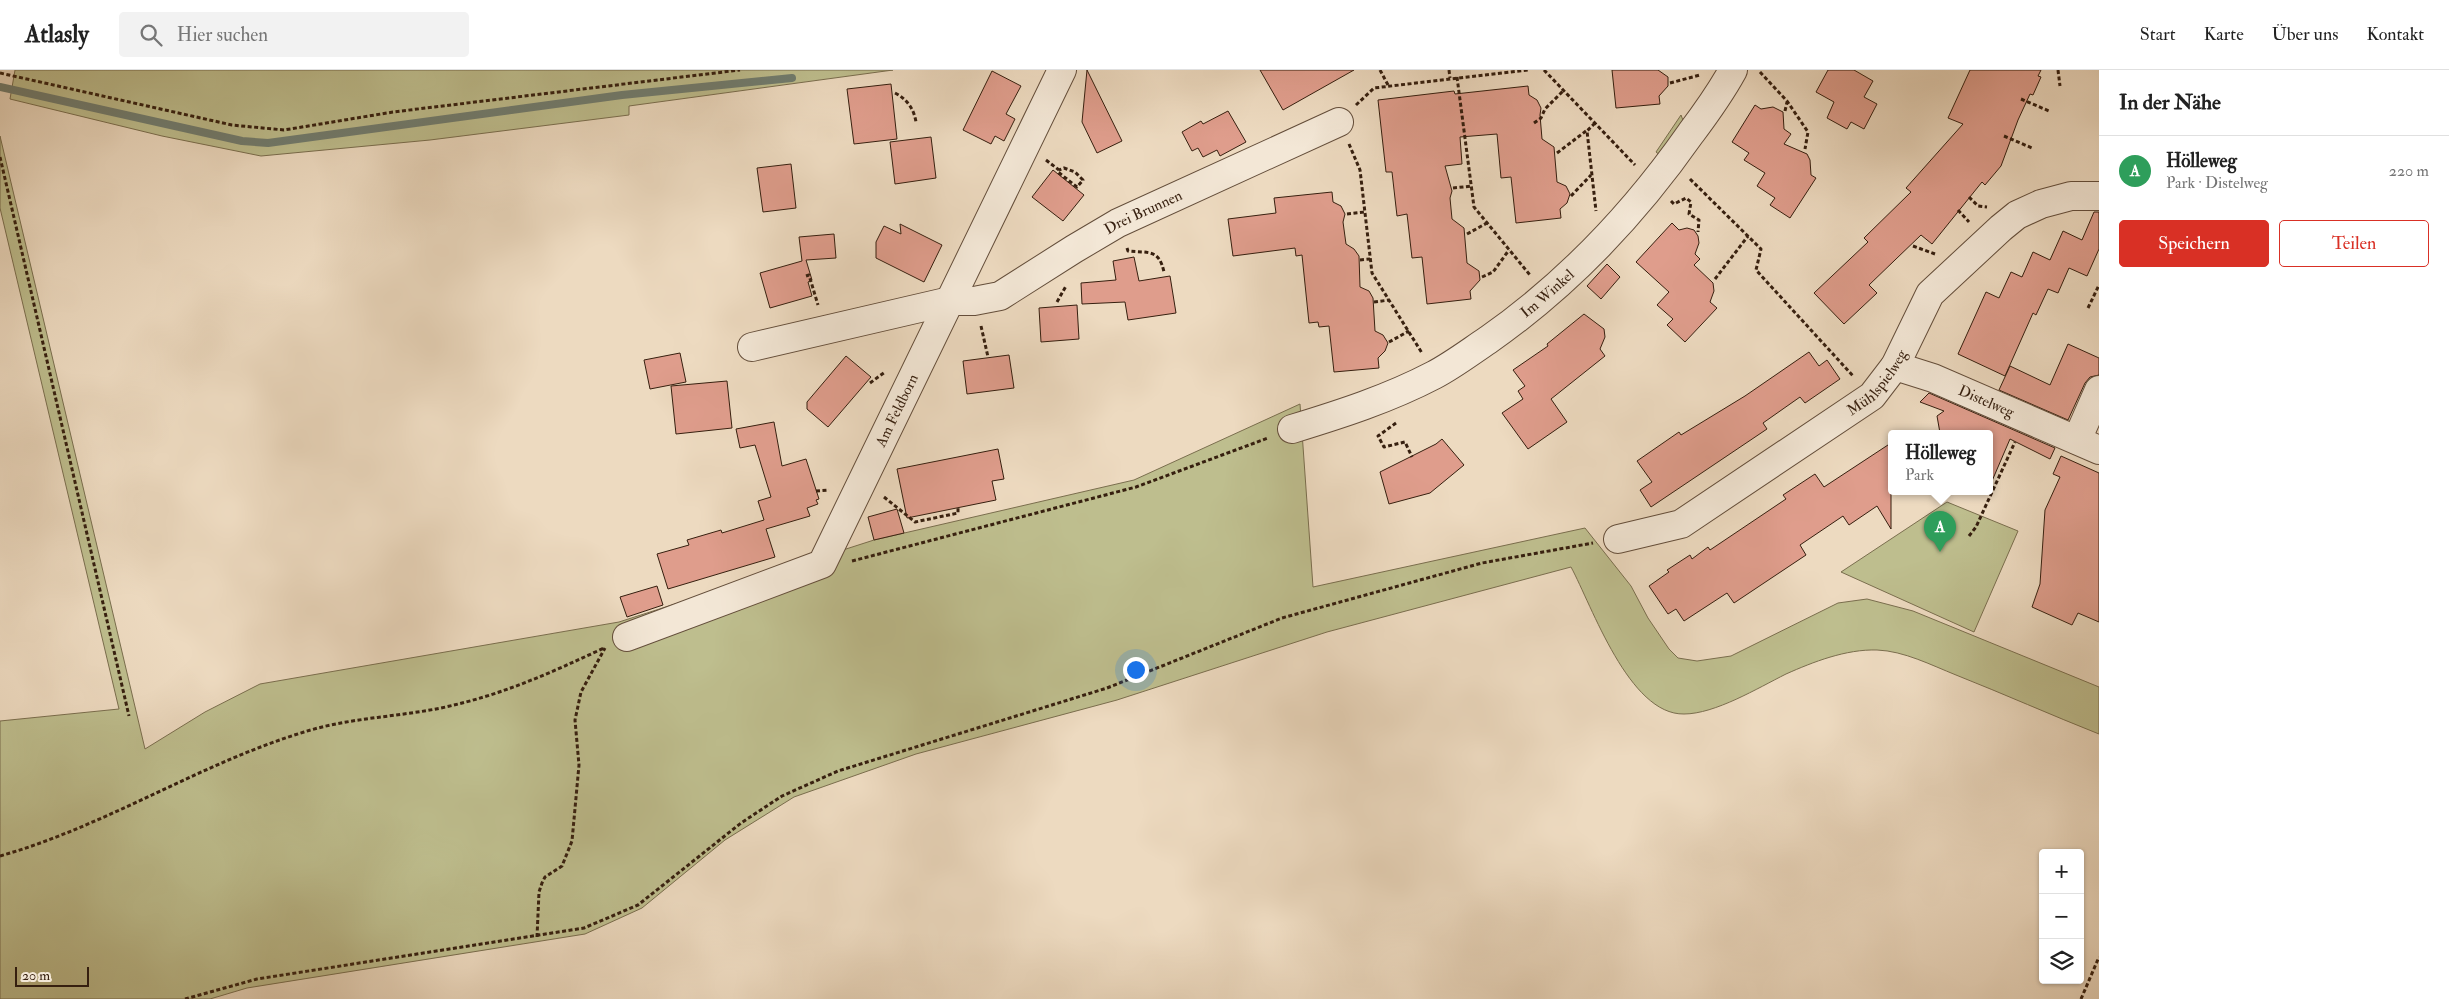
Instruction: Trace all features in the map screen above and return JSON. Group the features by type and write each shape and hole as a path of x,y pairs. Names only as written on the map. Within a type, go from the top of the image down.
{"street":[{"name":"Am Feldborn","path":"822,564 1062,70"},
{"name":"Im Winkel","path":"1292,429 1354,411 1396,394 1435,374 1507,326 1574,270 1613,232 1672,161 1733,70"},
{"name":"Drei Brunnen","path":"752,347 950,300 974,302 1000,296 1118,223 1339,122"},
{"name":"Mühlspielweg","path":"1618,539 1681,524 1872,396 1895,366 1930,294 2017,215 2040,204 2071,196 2099,196"},
{"name":"Distelweg","path":"1895,366 1933,378 2088,445 2099,390"},
{"path":"616,642 822,564"}],"path":[{"path":"0,73 232,125 284,130 393,112 740,70"},
{"path":"1380,70 1388,85"},
{"path":"1449,70 1450,78"},
{"path":"1415,340 1372,273 1360,170 1339,122 1374,88 1528,70"},
{"path":"1544,70 1630,159"},
{"path":"1757,70 1787,101 1808,132 1805,149"},
{"path":"2058,70 2060,86"},
{"path":"1670,83 1705,73"},
{"path":"1458,77 1474,207 1528,273"},
{"path":"1534,123 1541,118 1545,109 1564,91"},
{"path":"895,92 903,96 910,106 916,122"},
{"path":"2021,99 2049,111"},
{"path":"1785,111 1787,101"},
{"path":"1557,153 1595,123"},
{"path":"1587,131 1596,217 1613,232"},
{"path":"2004,136 2032,148"},
{"path":"0,157 128,716"},
{"path":"1064,168 1071,170 1082,180 1077,188 1069,182 1058,172 1059,170 1064,168"},
{"path":"1571,196 1592,175"},
{"path":"1689,178 1761,249 1756,270 1872,396"},
{"path":"1453,188 1472,186"},
{"path":"1666,196 1674,204 1686,198 1690,202 1689,214 1698,220 1698,232"},
{"path":"1347,214 1365,212"},
{"path":"1118,223 1128,251 1157,256 1161,260 1164,272"},
{"path":"1467,234 1487,223"},
{"path":"1715,279 1748,236"},
{"path":"1482,276 1493,272 1509,250"},
{"path":"1360,260 1370,259"},
{"path":"806,276 809,275 825,330"},
{"path":"2088,308 2099,285"},
{"path":"1374,302 1389,300"},
{"path":"981,326 988,357"},
{"path":"1389,342 1409,331"},
{"path":"1396,394 1405,416 1378,436 1384,447 1405,442 1412,457"},
{"path":"1993,490 2026,418"},
{"path":"822,564 858,560 1136,487 1292,429"},
{"path":"862,481 915,522 958,513 958,508"},
{"path":"1969,536 1976,527 1991,495"},
{"path":"185,999 257,979 537,937 584,928 638,905 741,823 782,796 838,771 1106,688 1282,618 1482,563 1563,548"},
{"path":"537,937 539,892 542,883 545,877 562,866 572,841 579,765 575,720 582,692 616,642"},
{"path":"0,856 61,836 236,758 305,731 342,723 440,708 496,694 524,684 616,642"},
{"path":"2080,999 2099,957"}],"green space":[{"path":"15,70 893,70 629,106 629,115 430,140 261,156 162,136 10,99"},
{"path":"1681,115 1684,123 1661,156 1656,152"},
{"path":"0,136 145,749 205,712 260,684 619,622 874,540 1134,480 1300,404 1313,587 1585,528 1631,586 1648,618 1669,649 1678,658 1697,661 1731,656 1838,603 1867,599 1913,611 2099,687 2099,734 1917,659 1877,650 1842,654 1818,661 1709,710 1684,714 1664,710 1646,697 1615,656 1571,567 1327,632 1117,700 916,754 794,797 725,840 642,908 585,934 247,988 210,999 0,999 0,721 119,709 0,208"},
{"path":"1947,502 2018,531 1974,632 1841,572"}],"building":[{"path":"1087,70 1122,141 1097,153 1082,122"},
{"path":"1260,70 1354,70 1283,110"},
{"path":"1612,70 1658,70 1668,77 1668,86 1659,96 1660,104 1616,108"},
{"path":"1828,70 1854,70 1873,81 1864,97 1877,104 1864,129 1851,122 1847,129 1827,118 1834,102 1816,92"},
{"path":"1970,70 2041,70 2038,76 2041,77 2033,95 2030,94 2018,120 2001,166 1985,185 1982,182 1932,244 1921,235 1869,285 1877,293 1844,324 1814,293 1868,242 1864,238 1911,192 1906,188 1963,124 1948,118"},
{"path":"992,71 1021,86 1006,114 1015,119 1004,141 995,136 991,144 963,130"},
{"path":"891,84 897,139 854,144 847,89"},
{"path":"1528,86 1529,95 1537,100 1541,108 1542,139 1554,147 1557,182 1566,186 1570,194 1567,203 1560,209 1561,218 1516,223 1511,177 1501,178 1497,134 1460,137 1462,164 1445,166 1452,191 1450,198 1452,219 1464,228 1467,263 1479,271 1480,280 1470,291 1471,299 1427,304 1422,257 1412,258 1407,214 1397,216 1392,172 1386,172 1378,100 1454,91 1455,94"},
{"path":"1755,105 1761,109 1773,107 1783,112 1784,129 1791,134 1784,144 1807,154 1810,160 1811,175 1816,178 1790,218 1770,205 1775,198 1757,186 1765,173 1744,160 1749,153 1732,142"},
{"path":"1228,111 1246,142 1220,156 1217,150 1203,157 1198,148 1192,151 1182,132 1201,121 1203,124"},
{"path":"931,137 936,178 895,184 890,142"},
{"path":"791,164 796,208 763,212 757,168"},
{"path":"1053,170 1084,195 1063,221 1032,197"},
{"path":"1332,192 1333,202 1341,206 1345,214 1343,222 1346,244 1354,249 1359,256 1360,287 1369,291 1373,298 1375,331 1383,335 1388,343 1385,351 1378,358 1379,368 1334,372 1329,326 1319,327 1318,322 1309,323 1302,255 1296,256 1295,248 1233,256 1228,219 1276,213 1274,198"},
{"path":"2094,212 2099,212 2099,249 2087,276 2069,268 2058,293 2048,289 2036,315 2033,313 2005,376 1958,354 1986,292 1999,298 2011,272 2022,277 2033,252 2050,260 2063,231 2082,240"},
{"path":"1672,223 1679,230 1687,228 1694,230 1698,236 1699,243 1695,254 1700,259 1694,265 1713,283 1714,291 1710,302 1717,308 1685,342 1667,325 1673,319 1657,305 1669,292 1636,262"},
{"path":"900,224 942,245 924,282 876,258 876,242 884,226 901,234"},
{"path":"834,234 836,258 806,260 812,280 808,282 812,296 770,308 760,273 802,261 799,237"},
{"path":"1134,257 1139,281 1170,276 1176,313 1128,320 1125,302 1082,304 1081,283 1116,280 1113,261"},
{"path":"1607,264 1620,277 1601,299 1587,286"},
{"path":"1077,305 1079,339 1041,342 1039,308"},
{"path":"1584,314 1604,329 1605,337 1600,349 1605,356 1551,399 1567,422 1528,449 1502,413 1523,399 1518,391 1525,386 1513,370 1548,346 1547,344"},
{"path":"2068,344 2099,358 2099,375 2090,377 2085,383 2068,420 1999,390 2010,366 2050,385"},
{"path":"1809,352 1819,366 1827,360 1840,379 1805,403 1800,397 1763,423 1767,429 1651,507 1640,490 1652,482 1637,461 1679,432 1681,435 1745,396"},
{"path":"680,353 686,382 650,389 644,360"},
{"path":"1009,355 1014,388 967,394 963,361"},
{"path":"846,356 871,377 828,427 807,409 807,402"},
{"path":"727,381 732,428 676,434 671,386"},
{"path":"1929,393 2055,448 2050,459 2010,439 1993,479 1993,430 1939,430 1937,416 1944,411 1920,402"},
{"path":"774,422 782,466 806,459 819,499 816,500 818,504 807,508 810,516 766,529 775,557 668,589 657,554 689,545 687,540 721,530 722,533 764,520 758,501 771,497 755,445 740,448 736,429"},
{"path":"1442,439 1464,465 1430,493 1389,504 1380,472 1436,444"},
{"path":"1888,445 1888,495 1891,495 1891,529 1877,506 1849,525 1843,516 1800,545 1806,555 1734,603 1727,593 1684,621 1676,609 1668,614 1649,586 1669,572 1667,570 1690,555 1692,559 1708,547 1710,550 1786,499 1783,495 1815,474 1824,487"},
{"path":"998,449 1004,479 992,481 996,500 907,518 897,469"},
{"path":"2061,456 2099,473 2099,622 2078,613 2072,625 2032,607 2040,584 2045,510 2060,477 2053,474"},
{"path":"897,509 904,533 874,540 868,517"},
{"path":"657,586 663,605 627,617 620,597"}],"waterway":[{"path":"0,87 242,141 268,143 622,95 792,78"}],"place":[{"name":"Hölleweg","path":"1940,552"}]}
